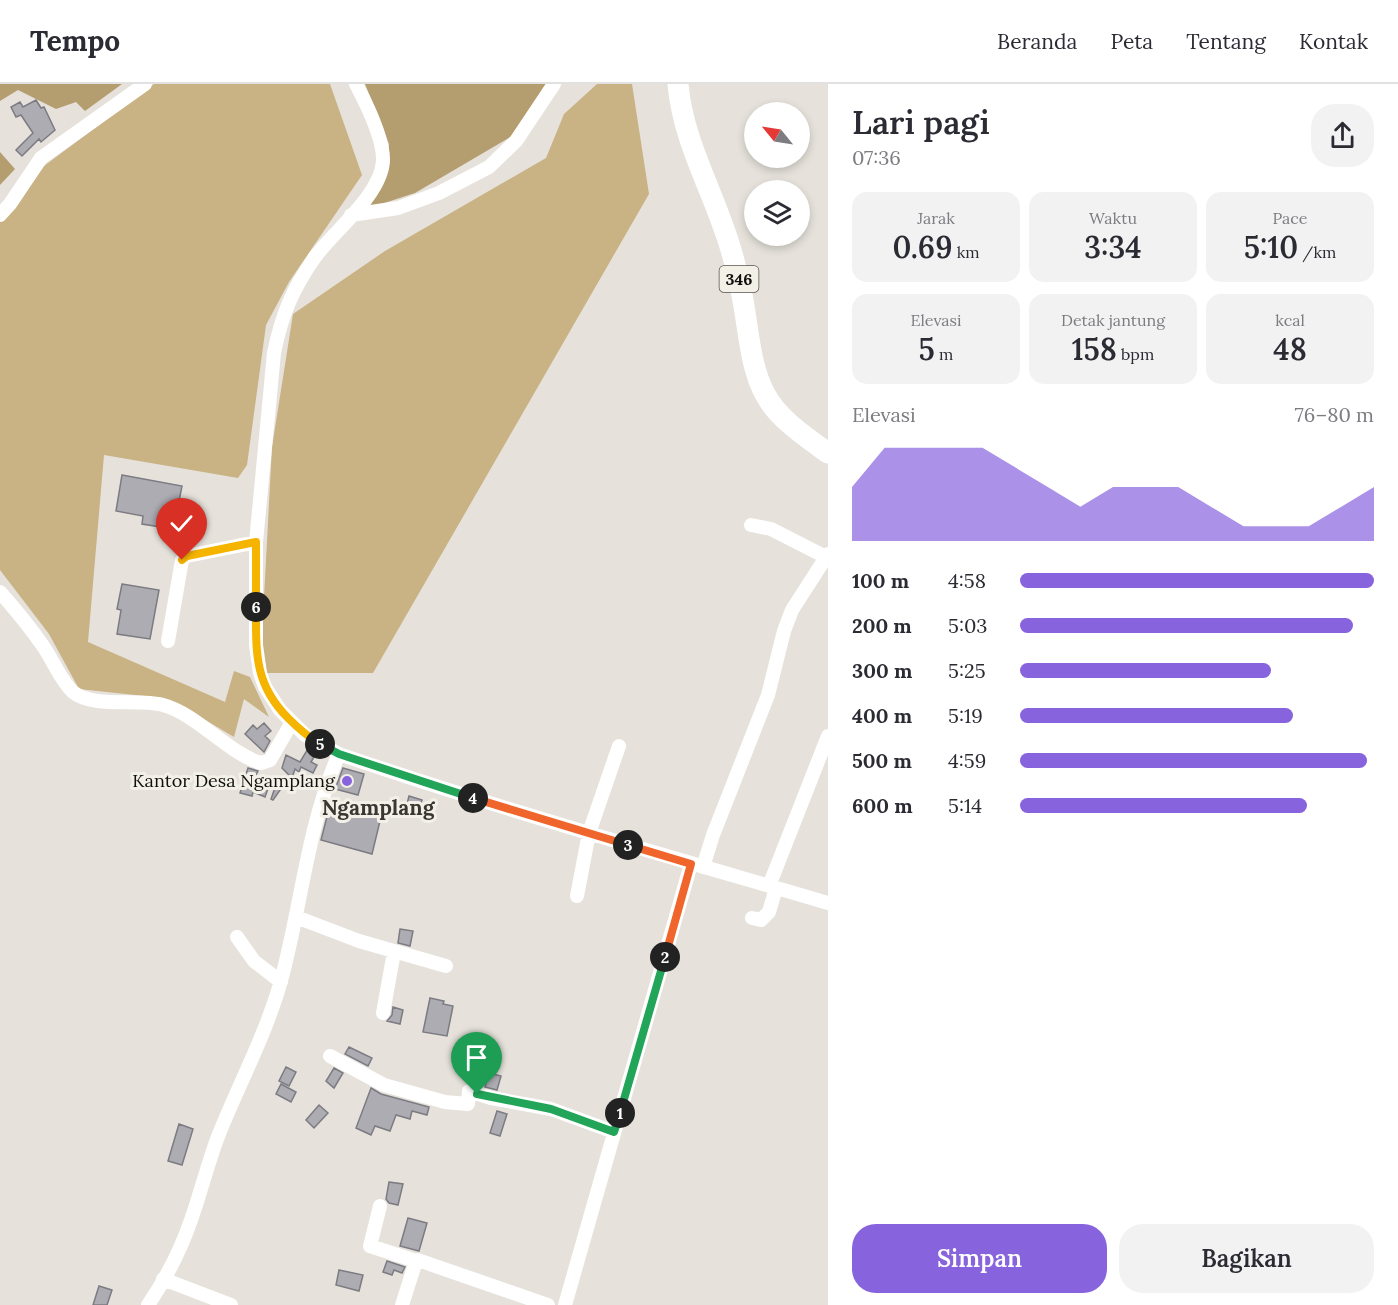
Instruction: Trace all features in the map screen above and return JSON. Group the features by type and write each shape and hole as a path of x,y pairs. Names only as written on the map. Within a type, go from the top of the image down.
{"main road":[{"name":"346","path":"678,84 686,129 733,256 760,385 777,412 828,453"}],"street":[{"path":"0,215 41,158 145,84"},
{"path":"356,84 366,102 381,147 383,161 380,174 367,196 310,265 292,292 280,323 274,353 256,542 256,645 260,673 265,687 280,710 292,722 312,740 339,754 437,788 828,903"},
{"path":"351,215 398,208 439,193 489,167 516,141 554,84"},
{"path":"565,1305 614,1132 697,865 713,835 768,695 776,657 788,620 827,556 771,529 751,525"},
{"path":"168,641 182,560 187,556 256,542"},
{"path":"0,592 42,644 71,690 83,697 103,701 167,706 261,763 266,763 272,757 292,722"},
{"path":"752,918 761,920 766,916 773,887 828,736"},
{"path":"577,896 589,833 619,746"},
{"path":"148,1305 190,1222 219,1134 248,1070 281,982 322,801 339,754"},
{"path":"296,917 394,952 446,966"},
{"path":"237,937 254,961 281,982"},
{"path":"383,1013 394,952"},
{"path":"330,1056 384,1085 445,1102 468,1104 469,1091 491,1098 551,1109 614,1132"},
{"path":"380,1206 370,1246 416,1261 423,1260 548,1305"},
{"path":"402,1305 416,1261"},
{"path":"163,1279 231,1305"}],"shaded area":[{"path":"0,84 122,84 85,111 76,102 56,109 18,90 0,101"},
{"path":"154,84 330,84 362,175 289,282 266,325 247,465 238,478 104,455 88,642 225,702 234,671 250,677 269,717 244,699 234,737 180,705 163,698 79,689 49,634 0,570 0,217 44,166"},
{"path":"365,84 546,84 512,136 415,193 369,208 387,170 389,144"},
{"path":"597,84 632,84 649,194 373,673 260,673 272,447 293,314 385,251 546,158 564,114"},
{"path":"0,152 15,169 0,185"}],"building":[{"path":"36,100 41,108 44,107 55,130 41,142 39,139 22,156 16,150 33,133 21,115 16,117 11,107 20,102 23,107"},
{"path":"122,475 182,486 179,501 190,504 187,517 176,514 173,529 142,524 143,516 116,511"},
{"path":"122,584 159,590 150,639 117,634 121,610 117,609"},
{"path":"264,723 271,731 265,736 270,741 264,752 245,734 253,725 257,729"},
{"path":"309,747 317,752 311,762 317,765 313,773 301,767 299,772 295,769 292,778 282,768 286,755 300,762"},
{"path":"248,768 258,771 255,777 271,780 265,797 253,792 252,796 240,793"},
{"name":"Kantor Desa Ngamplang","path":"343,768 364,774 358,795 335,789"},
{"path":"279,776 288,779 273,800 271,799"},
{"path":"409,796 422,800 418,812 406,808"},
{"path":"330,805 381,817 372,854 321,840"},
{"path":"400,929 413,931 410,946 398,943"},
{"path":"430,998 453,1006 447,1036 423,1032"},
{"path":"393,1007 403,1010 400,1024 387,1021 392,1015"},
{"path":"349,1047 372,1058 368,1066 345,1054"},
{"path":"286,1067 296,1072 289,1086 279,1081"},
{"path":"334,1068 343,1073 334,1088 326,1081"},
{"path":"489,1073 501,1076 497,1090 485,1087"},
{"path":"281,1084 296,1092 291,1102 276,1094"},
{"path":"371,1088 381,1094 429,1107 427,1115 412,1111 410,1119 396,1115 390,1131 375,1126 371,1135 356,1128"},
{"path":"319,1105 328,1113 314,1128 306,1120"},
{"path":"497,1111 507,1114 500,1136 490,1133"},
{"path":"179,1124 193,1129 182,1165 168,1161"},
{"path":"389,1182 403,1184 398,1205 389,1203 386,1199"},
{"path":"408,1218 427,1223 419,1251 400,1246"},
{"path":"387,1261 405,1267 402,1273 394,1270 392,1275 383,1272"},
{"path":"339,1270 363,1275 359,1291 336,1285"},
{"path":"99,1286 112,1290 107,1305 93,1305"}],"place":[{"name":"Kantor Desa Ngamplang","path":"347,781"}],"district":[{"name":"Ngamplang","path":"378,808"}],"route":[{"path":"182,560 187,556 256,542 256,645 260,673 265,687 280,710 312,740 339,754 437,788 691,864 614,1132 551,1109 477,1094"}]}
